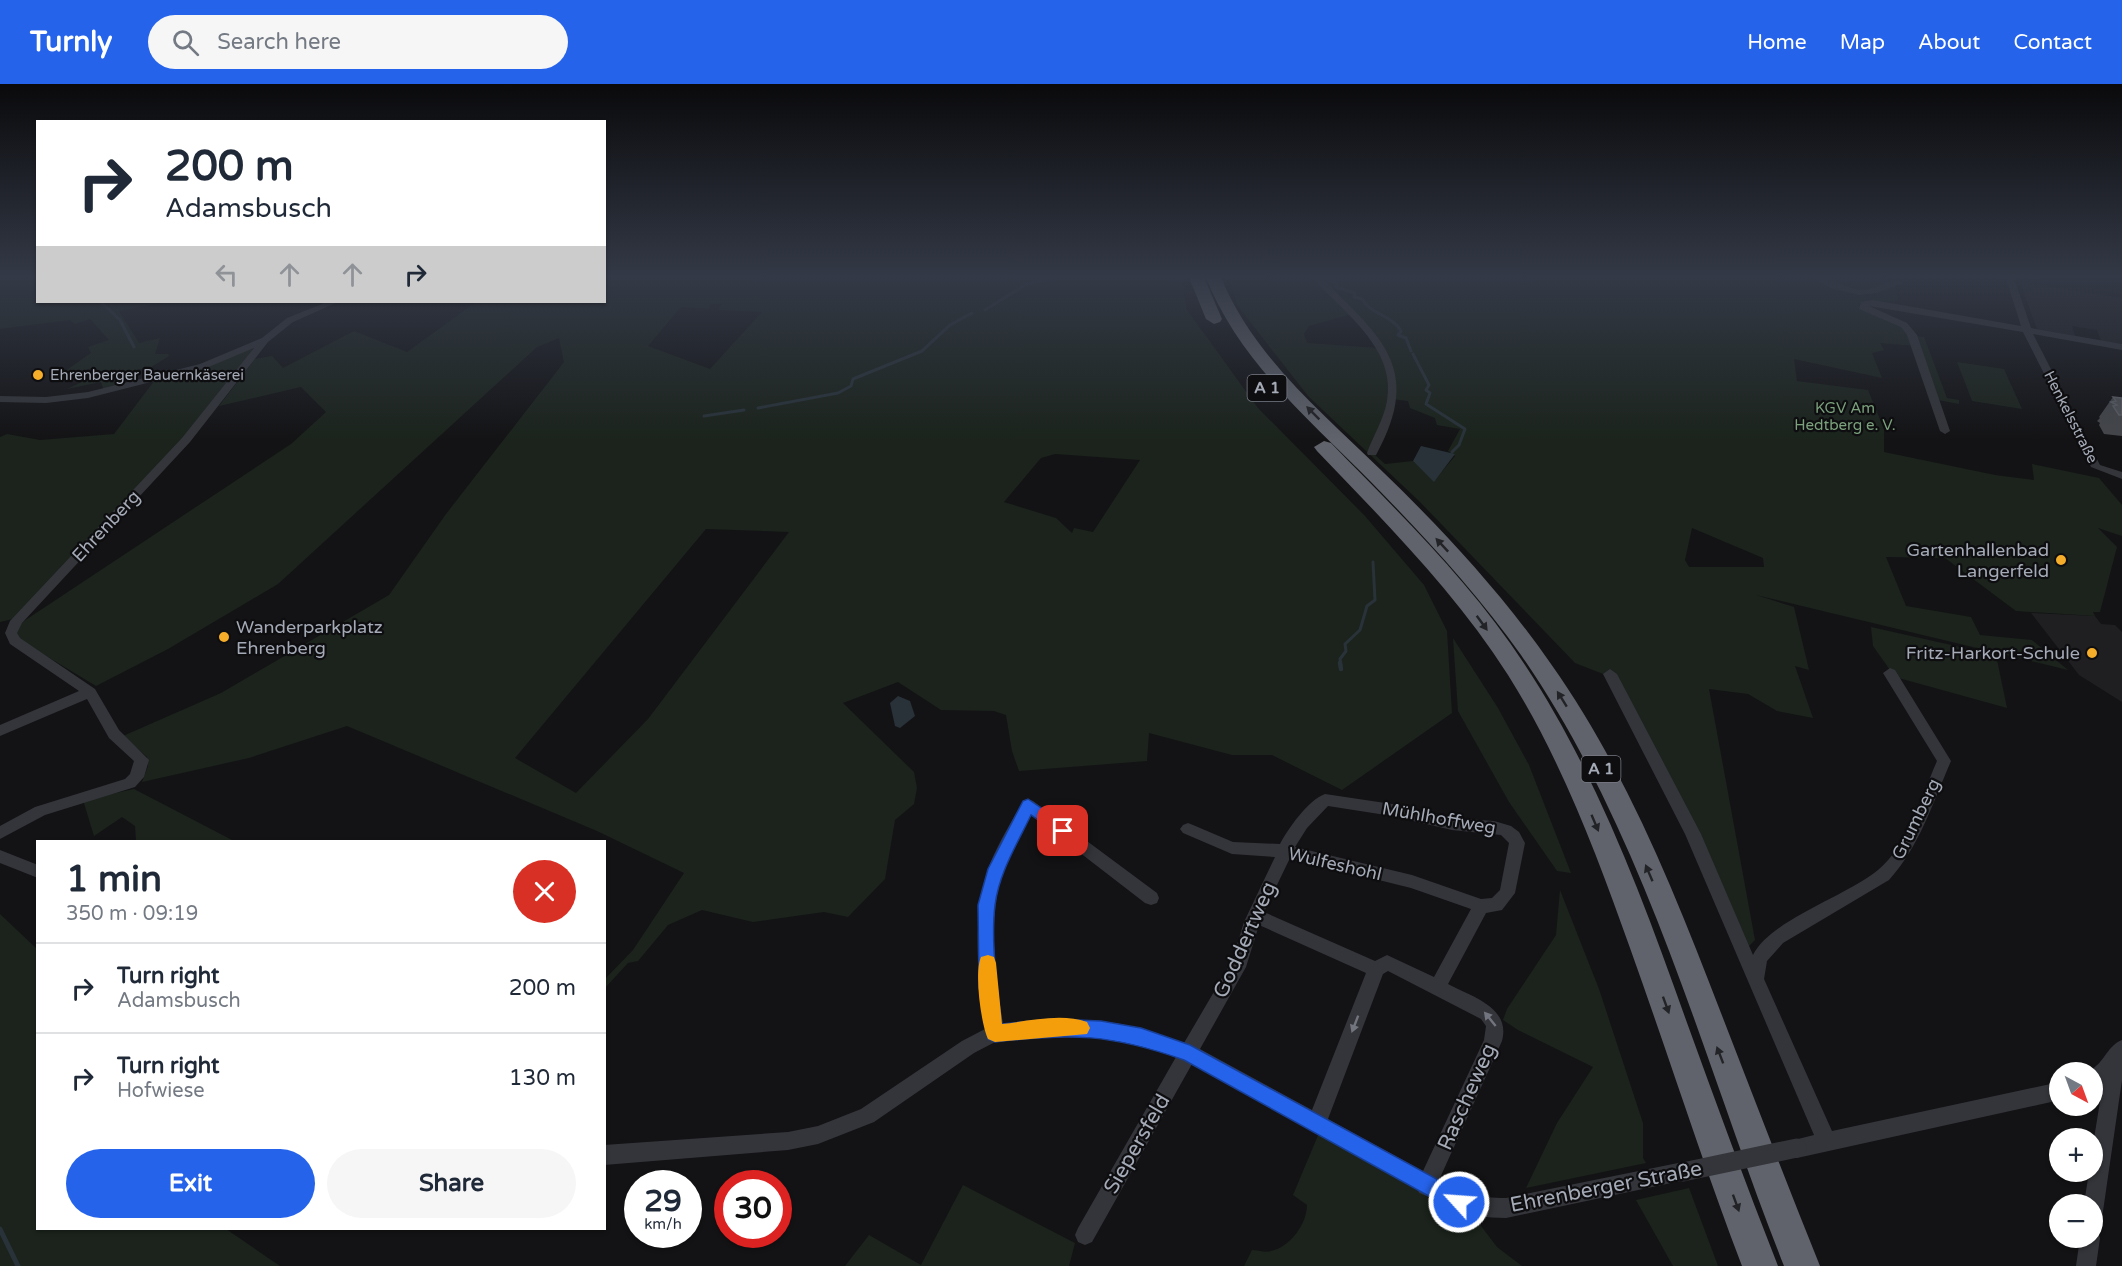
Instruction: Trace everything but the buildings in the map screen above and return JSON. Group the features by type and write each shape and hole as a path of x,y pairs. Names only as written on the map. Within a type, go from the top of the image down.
{"highway":[{"name":"A 1","path":"1222,330 1240,357 1360,466 1414,541 1473,611 1520,675 1571,770 1643,940 1760,1266"},
{"name":"A 1","path":"1241,330 1282,381 1360,466 1496,606 1545,673 1573,717 1645,864 1802,1266"}],"street":[{"name":"Ehrenberg","path":"0,833 40,811 67,801 120,787 137,777 142,760 114,734 90,692 15,641 11,633 16,621 186,440 265,340 277,330"},
{"path":"1360,466 1393,398 1390,368 1377,342 1367,330"},
{"path":"1908,330 1912,335 1945,431"},
{"path":"2027,331 2122,347"},
{"name":"Henkelsstraße","path":"2027,331 2096,467 2100,471 2122,476"},
{"name":"Ehrenberg","path":"0,399 46,400 88,395 203,366 265,340"},
{"name":"Grumberg","path":"1755,979 1756,961 1764,949 1883,875 1897,862 1907,846 1944,761 1890,673"},
{"path":"1610,674 1693,834 1827,1142"},
{"path":"0,731 90,692"},
{"name":"Goddertweg","path":"1190,1053 1240,962 1241,947 1285,851 1304,819 1324,800"},
{"name":"Mühlhoffweg","path":"1324,800 1392,810 1452,824 1506,830 1514,836 1516,843 1507,893 1496,905 1481,906"},
{"path":"995,1034 988,987 987,905 996,869 1028,805 1151,898"},
{"name":"Wulfeshohl","path":"1188,829 1232,848 1285,851 1412,882 1481,906"},
{"path":"0,856 36,871"},
{"path":"1438,986 1481,906"},
{"name":"Rascheweg","path":"1256,916 1376,969 1387,962 1487,1013 1497,1027 1426,1186"},
{"path":"1317,1122 1376,969"},
{"name":"Ehrenberger Straße","path":"606,1155 789,1141 818,1135 867,1116 968,1047 995,1034 1053,1027 1101,1029 1141,1036 1190,1053 1317,1122 1426,1186 1459,1202 1485,1208 1506,1208 1683,1172 2049,1092"},
{"name":"Siepersfeld","path":"1085,1235 1190,1053"},
{"path":"2103,1074 2119,1054"},
{"path":"2096,1194 2119,1054"},
{"path":"2085,1266 2088,1248"}],"shaded area":[{"path":"2043,330 2073,330 2075,336"},
{"path":"2097,330 2122,330 2122,344 2101,341"},
{"path":"1421,446 1455,454 1434,482 1413,461"},
{"name":"Fritz-Harkort-Schule","path":"2031,613 2095,616 2101,624 2115,625 2122,632 2122,702 2079,675"},
{"path":"898,696 910,701 915,716 900,728 895,726 890,703"}],"green space":[{"path":"100,330 131,330 139,343 160,338 155,354 168,354 169,356 148,369 139,369 120,386 104,391 101,382 67,389 96,375 92,368 54,379 91,353 88,347 109,340"},
{"path":"437,330 661,330 648,346 710,369 745,330 1202,330 1258,408 1365,516 1424,585 1447,631 1452,713 1342,790 1272,755 1232,755 1149,733 1147,761 1019,771 1012,751 1006,715 994,711 941,710 898,682 843,703 914,772 917,788 914,804 895,820 885,879 848,917 824,912 753,922 702,910 668,925 638,961 628,963 606,987 606,978 633,950 684,873 597,831 347,726 249,758 142,782 148,766 147,757 123,736 221,693 389,595 446,514 564,362 559,338 537,347 278,584 168,649 96,686 18,639 16,629 24,621 291,444 326,412 301,387 219,406 255,359 272,356 283,368 354,331 407,352","holes":["1055,454 1140,460 1093,532 1074,528 1072,533 1056,518 1004,502 1041,458","706,529 789,532 648,719 576,793 515,758"]},
{"name":"KGV Am Hedtberg e. V.","path":"1257,330 1306,330 1304,334 1307,343 1379,348 1365,330 1904,330 1907,335 1924,337 1947,398 1959,400 1959,404 1938,400 1918,346 1880,343 1884,350 1872,353 1882,378 1794,359 1797,381 1868,390 1884,429 1884,452 1995,475 2034,480 2032,464 2099,478 2122,505 2122,536 2098,528 2117,547 2100,612 2093,612 2095,616 2016,611 1945,558 1886,557 1906,606 1971,617 1980,635 2032,640 2068,670 1756,595 1794,607 1809,670 1795,666 1813,718 1777,711 1748,694 1709,689 1755,940 1747,948 1616,679 1575,663 1420,502 1308,396","holes":["1391,399 1408,401 1410,408 1435,418 1437,425 1460,429 1448,451 1455,456 1434,481 1413,461 1385,464 1373,453","1692,528 1763,558 1764,567 1689,567 1685,560"]},
{"path":"250,349 255,350 181,442 13,619 0,622 0,437 7,434 40,440 114,434 155,380"},
{"path":"1957,362 2004,369 2022,409 1972,401"},
{"path":"1871,627 1996,655 2007,708 1895,677 1873,646"},
{"path":"1453,638 1498,708 1529,765 1571,873 1557,871 1509,802 1458,711"},
{"path":"134,789 232,840 136,840 135,826 122,817 94,836 83,800"},
{"path":"1560,890 1599,989 1643,1123 1643,1158 1646,1163 1526,1188 1557,1123 1593,1067 1518,1030 1503,1020 1507,1009 1556,935"},
{"path":"0,914 36,948 36,1230 227,1230 280,1266 0,1266"},
{"path":"1319,1133 1435,1201 1478,1222 1497,1247 1522,1266 1244,1266 1252,1250 1267,1252 1278,1249 1291,1240 1301,1227 1307,1205 1293,1195"},
{"path":"963,1185 1075,1243 1069,1266 845,1266 869,1235 921,1265"},
{"path":"1689,1188 1718,1266 1673,1266 1636,1200"}],"waterway":[{"path":"125,330 134,347"},
{"path":"758,408 838,393 851,386 853,379 922,351 944,330"},
{"path":"1400,330 1398,335 1406,338 1411,351"},
{"path":"1413,354 1429,385 1426,390 1430,393 1426,404 1465,429 1459,445 1452,452"},
{"path":"704,416 744,410"},
{"path":"1341,665 1340,659 1346,651 1345,644 1360,630 1367,606 1375,600 1373,562"},
{"path":"1340,663 1341,669"},
{"path":"0,1229 18,1266"}],"slow traffic":[{"path":"988,963 988,987 995,1034 1053,1027 1081,1028"}],"place":[{"name":"Ehrenberger Bauernkäserei","path":"38,375"},
{"name":"Gartenhallenbad Langerfeld","path":"2061,560"},
{"name":"Wanderparkplatz Ehrenberg","path":"224,637"},
{"name":"Fritz-Harkort-Schule","path":"2092,653"}],"route":[{"path":"1063,831 1028,805 996,869 987,905 988,987 995,1034 1053,1027 1101,1029 1141,1036 1190,1053 1317,1122 1426,1186 1459,1202"}]}
